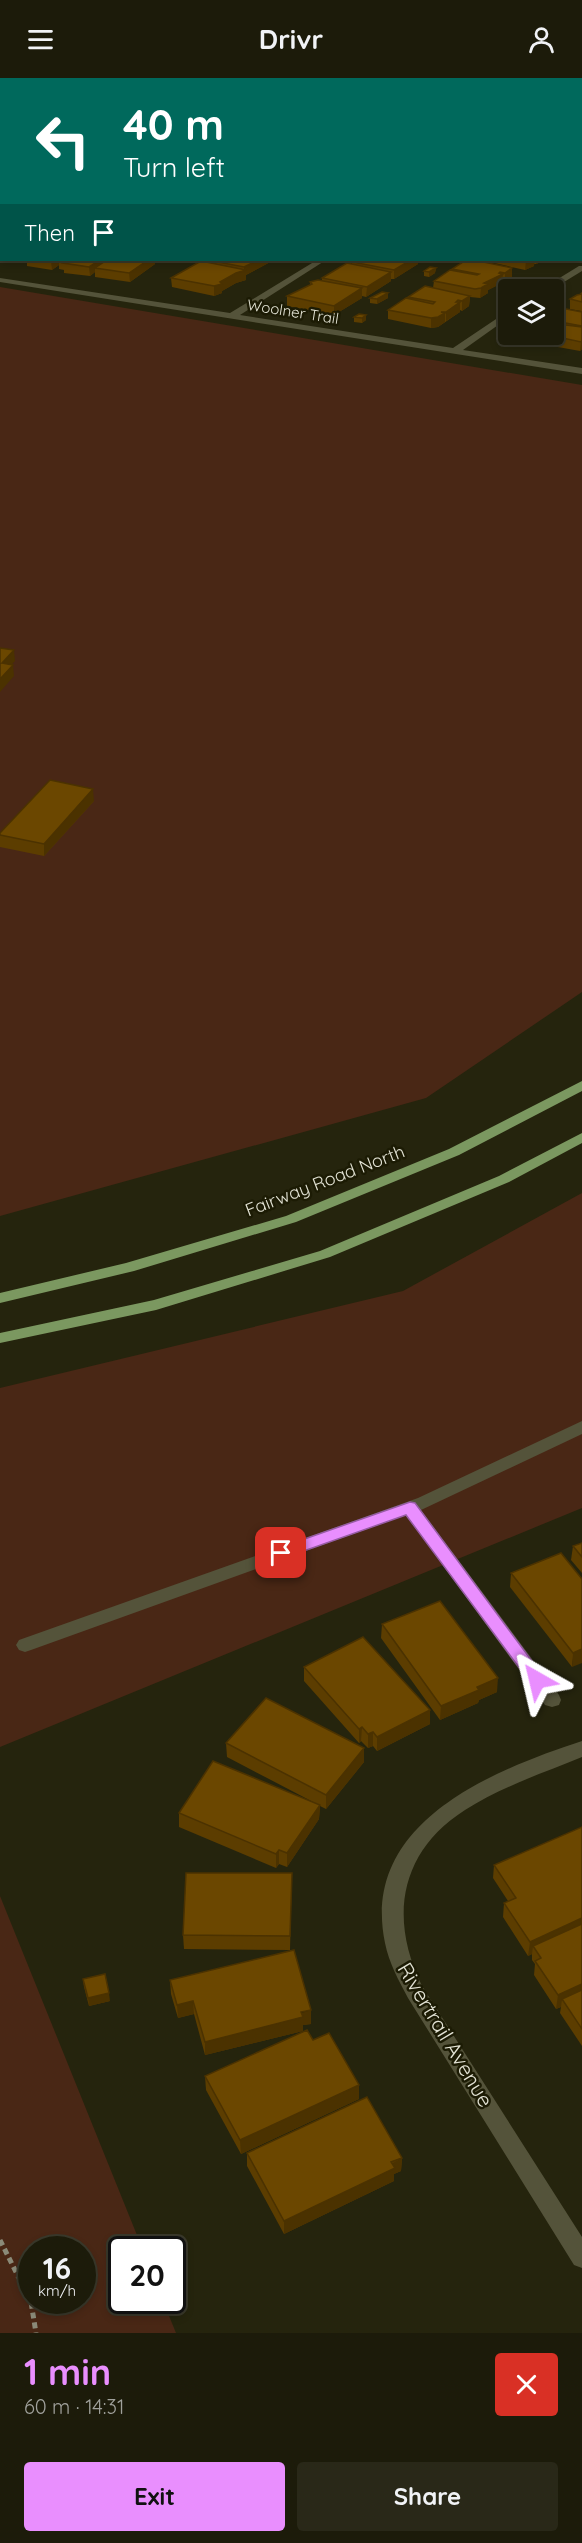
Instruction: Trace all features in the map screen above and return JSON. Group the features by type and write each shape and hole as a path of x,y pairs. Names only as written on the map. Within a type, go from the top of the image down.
{"main road":[{"name":"Fairway Road North","path":"0,1298 129,1267 291,1219 454,1152 582,1085"},
{"path":"0,1338 156,1305 325,1254 504,1179 582,1137"}],"street":[{"path":"232,316 320,261"},
{"path":"563,279 582,268"},
{"name":"Woolner Trail","path":"0,280 582,371"},
{"path":"455,351 498,321"},
{"path":"25,1645 410,1507 582,1427"},
{"path":"410,1507 552,1700"},
{"name":"Rivertrail Avenue","path":"582,1749 481,1792 456,1805 435,1821 417,1841 404,1863 395,1888 392,1914 394,1940 399,1958 415,1992 582,2257"}],"path":[{"path":"0,2240 31,2302 36,2333"}],"shaded area":[{"path":"0,287 582,385 582,992 426,1098 0,1216"},
{"path":"582,1193 582,1508 0,1747 0,1388 403,1291"},
{"path":"0,1896 137,2236 108,2236 108,2314 168,2314 176,2333 0,2333"}],"building":[{"path":"67,261 98,261 89,267 63,263"},
{"path":"106,261 147,261 129,273 95,268"},
{"path":"201,261 246,270 214,286 171,278"},
{"path":"212,261 256,261 244,267"},
{"path":"354,261 409,261 394,270 352,262"},
{"path":"464,261 479,261 512,268 505,273 500,272 503,274 484,283 488,284 481,288 475,289 434,281 450,270 479,274 452,269"},
{"path":"347,263 391,272 367,287 322,278"},
{"path":"430,267 436,268 429,272 424,271"},
{"path":"318,280 362,288 334,306 287,296 312,284 310,282"},
{"path":"425,286 470,296 462,301 458,300 456,302 460,302 446,312 441,312 445,313 438,317 431,318 388,310 406,298 433,304 435,302 408,297"},
{"path":"382,292 388,293 377,299 370,298"},
{"path":"582,294 582,302 570,299 577,295"},
{"path":"564,309 582,312 582,326 566,323 565,325 582,327 581,342 564,338"},
{"path":"359,314 366,315 362,318 354,317"},
{"path":"0,648 14,650 2,663 13,665 0,679"},
{"path":"50,780 93,789 44,844 0,835 0,833"},
{"path":"582,1543 582,1557 573,1546"},
{"path":"561,1553 582,1579 582,1649 573,1653 511,1573"},
{"path":"440,1601 498,1678 477,1687 479,1690 441,1706 382,1624"},
{"path":"363,1637 430,1710 377,1737 373,1732 368,1734 362,1727 359,1729 304,1667"},
{"path":"266,1698 364,1748 326,1795 226,1743"},
{"path":"213,1761 320,1805 287,1853 279,1850 276,1854 179,1813"},
{"path":"582,1827 582,1918 530,1942 504,1903 516,1898 494,1865"},
{"path":"186,1873 292,1873 290,1936 183,1935"},
{"path":"582,1924 582,1984 558,1995 535,1961 541,1958 533,1946"},
{"path":"294,1950 311,2010 301,2012 303,2017 205,2042 193,2001 177,2005 170,1980"},
{"path":"105,1974 109,1993 88,1998 83,1979"},
{"path":"582,1990 582,2029 562,1999"},
{"path":"307,2030 313,2040 329,2033 359,2085 240,2140 205,2076"},
{"path":"367,2097 402,2158 391,2162 395,2168 284,2221 247,2153"}],"route":[{"path":"281,1553 410,1507 537,1680"}]}
